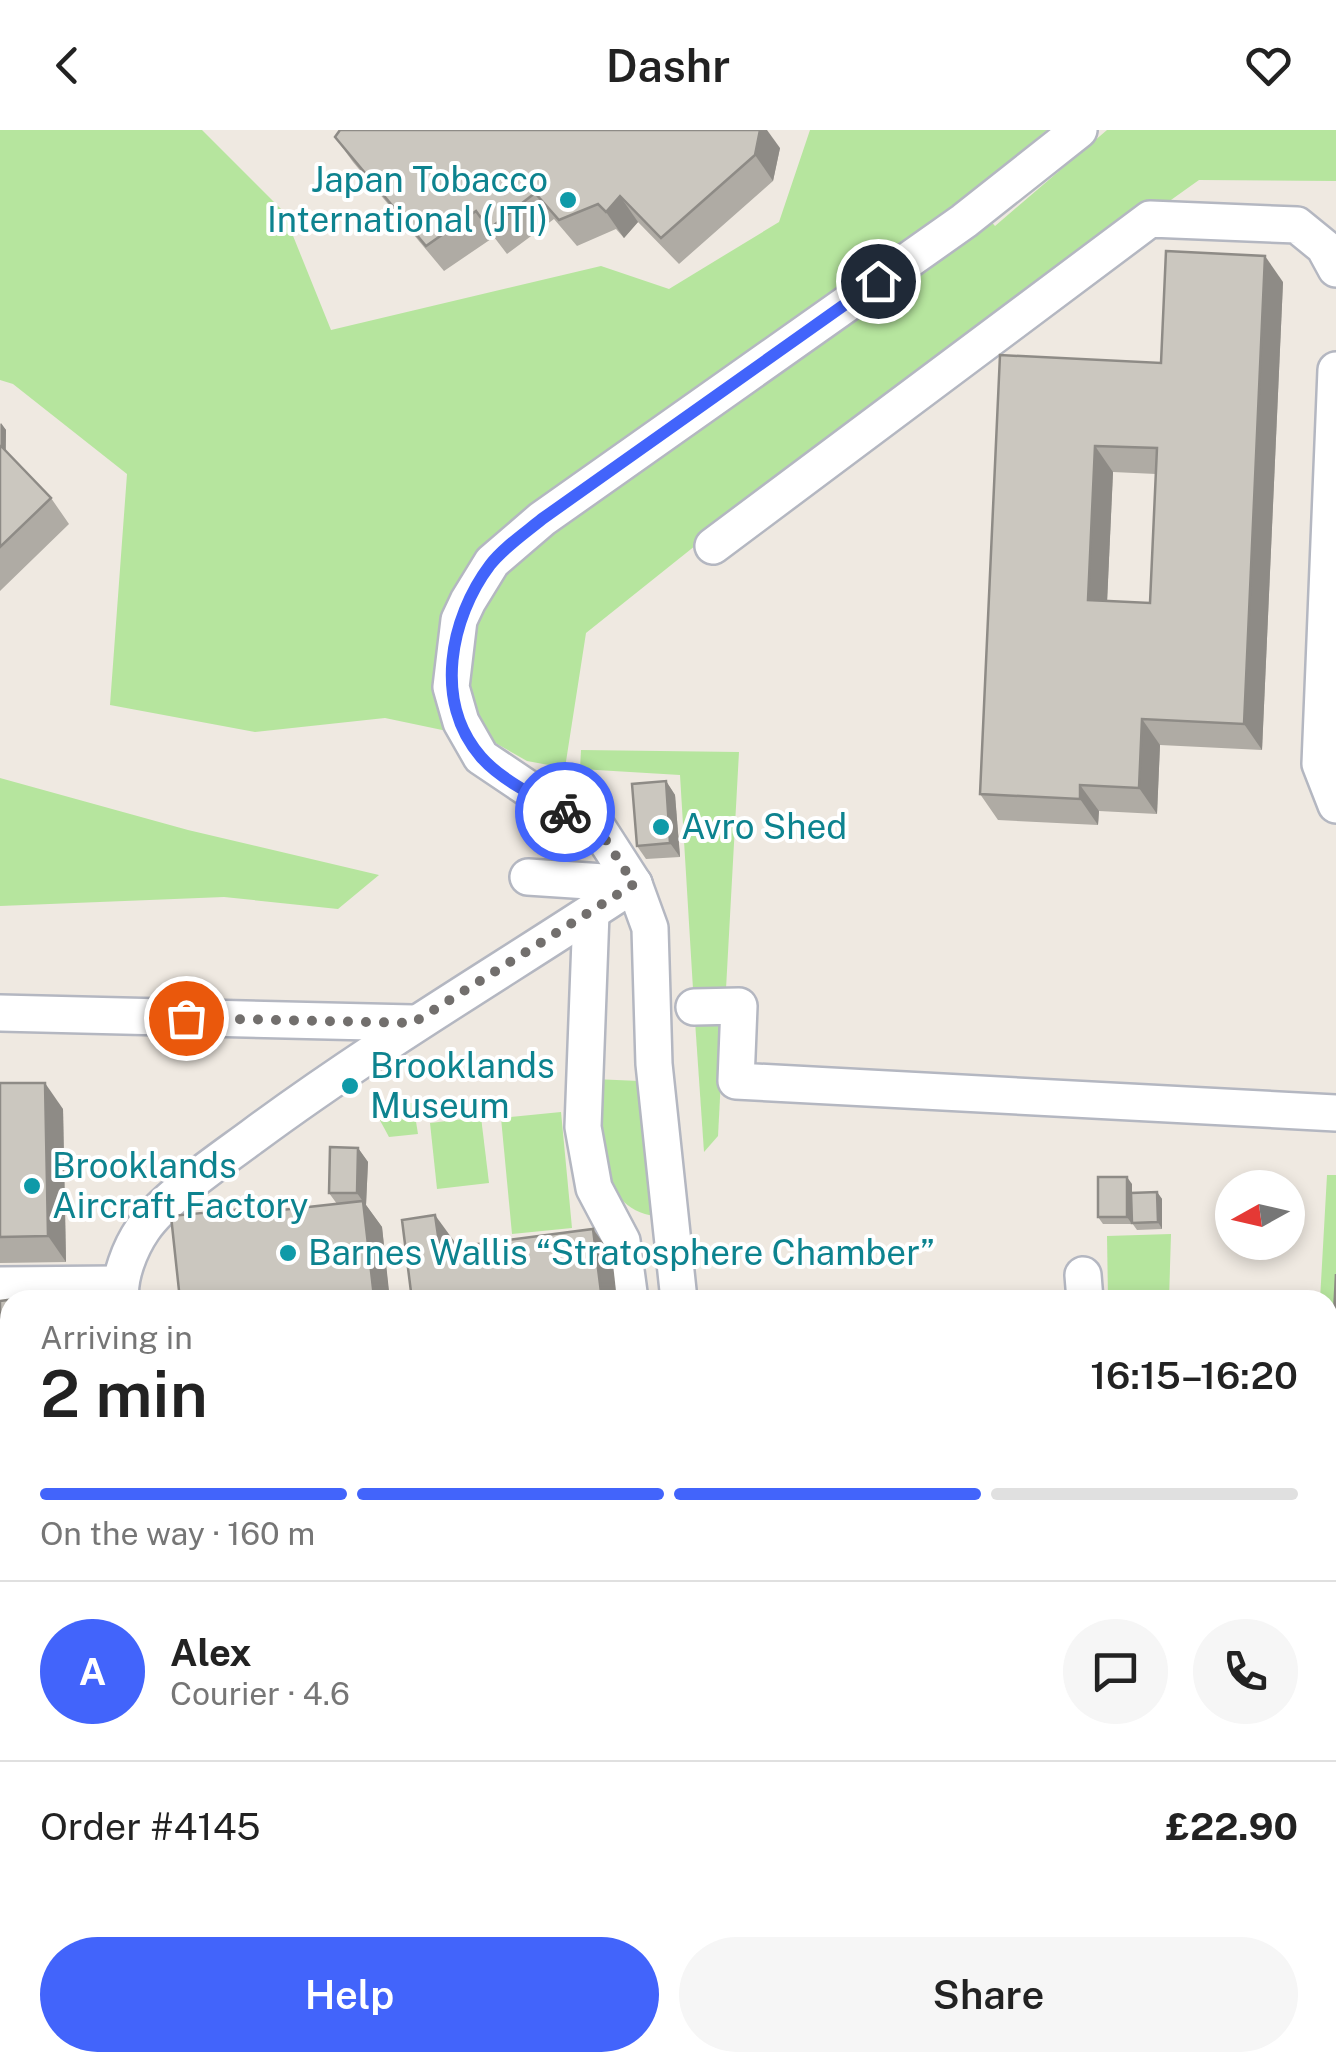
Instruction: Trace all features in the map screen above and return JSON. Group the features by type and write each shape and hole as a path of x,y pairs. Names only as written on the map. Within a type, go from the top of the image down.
{"lane":[{"path":"678,1290 654,1064 650,928 634,884 598,828 480,757 461,722 451,687 459,620 492,562 542,519 964,221 1079,130"},
{"path":"713,546 1150,219 1297,226 1324,247 1336,269"},
{"path":"1336,370 1320,764 1336,805"},
{"path":"528,877 634,884"},
{"path":"121,1290 143,1228 192,1182 413,1023 634,884"},
{"path":"591,913 583,1127 594,1188 622,1241 629,1290"},
{"path":"694,1007 739,1006 736,1082 1336,1113"},
{"path":"0,1013 413,1023"},
{"path":"0,1285 86,1290"}],"green space":[{"path":"0,130 202,130 283,211 331,330 601,266 669,289 779,222 810,130 1047,130 968,195 995,226 1107,130 1336,130 1336,181 1199,180 770,486 586,633 565,768 527,761 490,740 385,718 255,732 110,705 127,474 13,384 0,380"},
{"path":"581,750 739,752 726,989 693,989 680,775 580,769"},
{"path":"0,778 188,830 379,875 338,909 224,897 0,906"},
{"path":"695,1021 724,1022 718,1136 704,1152"},
{"path":"593,1079 640,1081 656,1216 636,1210 621,1199 610,1182 599,1141"},
{"path":"370,1102 413,1103 418,1134 389,1137"},
{"path":"561,1112 572,1228 512,1234 501,1118"},
{"path":"481,1117 489,1183 437,1189 430,1123"},
{"path":"1327,1175 1336,1175 1336,1290 1321,1290"},
{"path":"1171,1234 1169,1290 1108,1290 1107,1236"}],"building":[{"name":"Japan Tobacco International (JTI)","path":"340,130 760,130 755,155 661,238 620,196 606,212 598,204 559,220 535,193 489,229 476,211 426,246 335,137"},
{"path":"1166,251 1265,256 1244,724 1142,719 1139,788 1080,785 1080,799 980,794 1000,355 1161,363","holes":["1095,446 1157,448 1150,603 1088,600"]},
{"path":"0,447 51,498 0,547"},
{"path":"666,781 670,843 637,846 632,784"},
{"name":"Brooklands Aircraft Factory","path":"0,1083 45,1083 48,1236 0,1237"},
{"path":"330,1147 358,1148 357,1193 329,1193"},
{"path":"1098,1177 1127,1177 1127,1217 1098,1217"},
{"path":"1157,1192 1158,1222 1132,1223 1131,1193"},
{"name":"Barnes Wallis “Stratosphere Chamber”","path":"363,1201 373,1290 179,1290 171,1216 252,1208 253,1213"},
{"path":"435,1215 440,1249 593,1229 601,1290 411,1290 402,1220"}],"way so far":[{"path":"186,1018 413,1023 634,884 598,828 565,812"}],"place":[{"name":"Japan Tobacco International (JTI)","path":"568,200"},
{"name":"Avro Shed","path":"661,827"},
{"name":"Brooklands Museum","path":"350,1086"},
{"name":"Brooklands Aircraft Factory","path":"32,1186"},
{"name":"Barnes Wallis “Stratosphere Chamber”","path":"288,1253"}],"route":[{"path":"565,812 480,757 461,722 451,687 459,620 468,601 492,562 542,519 878,281"}]}
